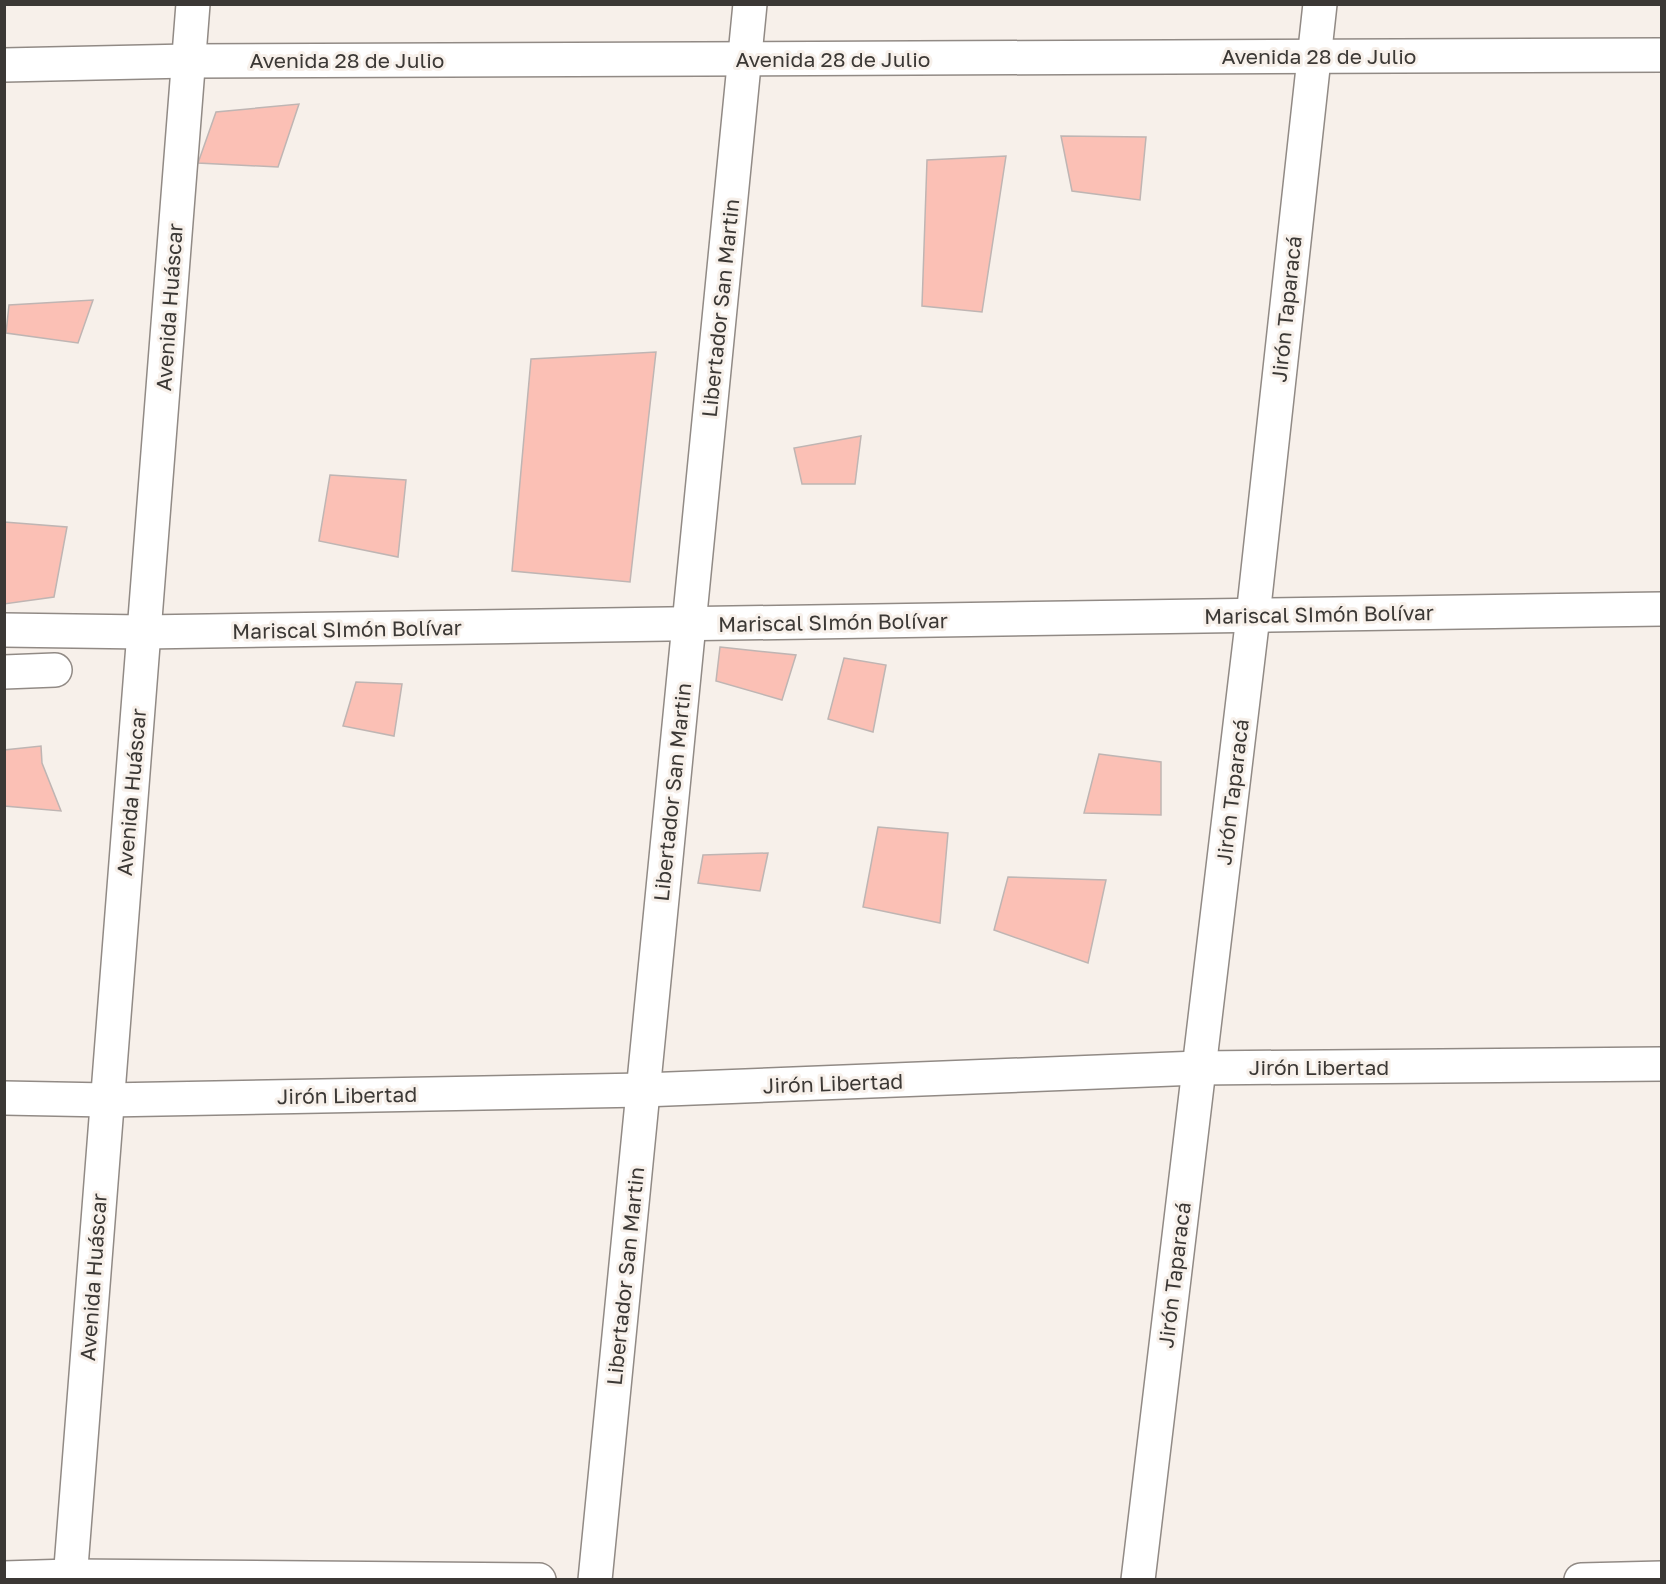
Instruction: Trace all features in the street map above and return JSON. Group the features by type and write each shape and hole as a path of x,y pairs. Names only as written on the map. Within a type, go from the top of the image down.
{"street":[{"name":"Avenida Huáscar","path":"70,1577 192,4"},
{"name":"Libertador San Martin","path":"595,1580 750,4"},
{"name":"Jirón Taparacá","path":"1138,1580 1253,615 1320,4"},
{"name":"Avenida 28 de Julio","path":"4,65 188,61 1662,55"},
{"name":"Mariscal SImón Bolívar","path":"4,630 144,632 1662,609"},
{"path":"4,672 55,670"},
{"name":"Jirón Libertad","path":"4,1098 107,1100 643,1090 1198,1068 1662,1064"},
{"path":"4,1578 539,1580"},
{"path":"1581,1580 1662,1578"}],"building":[{"path":"299,104 278,167 198,163 216,112"},
{"path":"1061,136 1146,137 1140,200 1072,191"},
{"path":"1006,156 982,312 922,306 927,160"},
{"path":"93,300 78,343 6,333 9,305"},
{"path":"656,352 630,582 512,571 531,359"},
{"path":"861,436 855,484 802,484 794,448"},
{"path":"330,475 406,480 398,557 319,541"},
{"path":"4,522 67,527 54,597 4,604"},
{"path":"720,647 796,655 782,700 716,681"},
{"path":"844,658 886,665 873,732 828,719"},
{"path":"356,682 402,684 394,736 343,726"},
{"path":"41,746 42,763 61,811 4,806 4,750"},
{"path":"1099,754 1161,762 1161,815 1084,813"},
{"path":"878,827 948,833 940,923 863,907"},
{"path":"768,853 760,891 698,883 703,855"},
{"path":"1008,877 1106,880 1088,963 994,930"}]}
